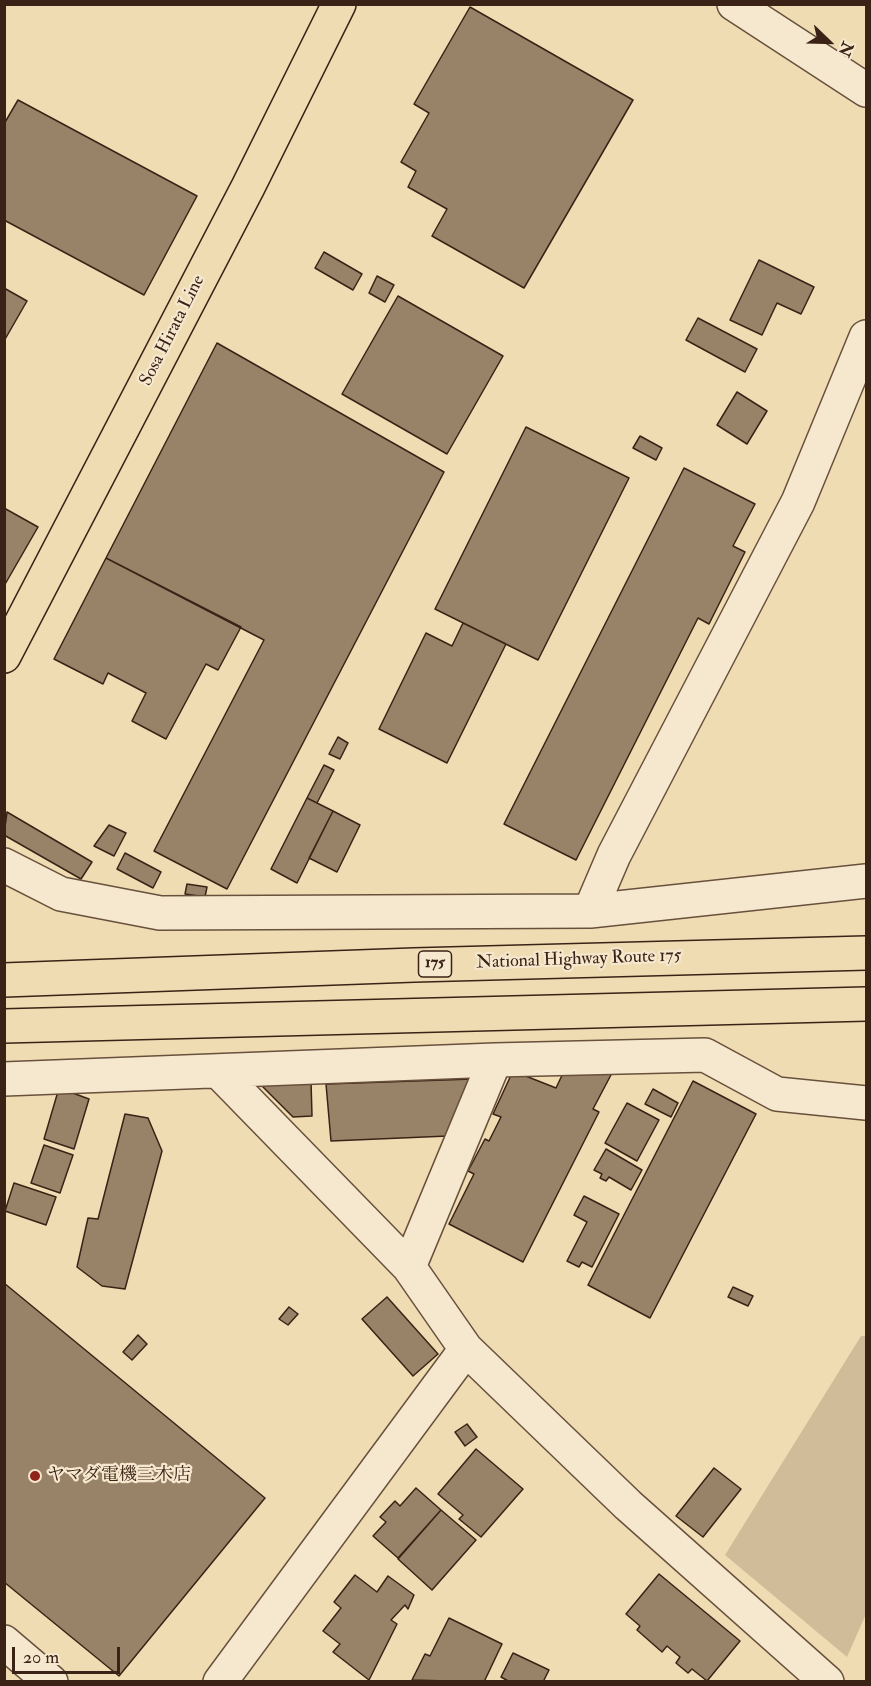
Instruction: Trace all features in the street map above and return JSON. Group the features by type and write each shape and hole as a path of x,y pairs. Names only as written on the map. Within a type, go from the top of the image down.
{"main road":[{"name":"Sosa Hirata Line","path":"4,656 248,187 339,4"},
{"name":"National Highway Route 175","path":"4,980 414,965 867,953"},
{"path":"4,1026 867,1004"}],"street":[{"path":"734,4 867,90"},
{"path":"590,911 614,855 798,502 867,337"},
{"path":"4,865 61,894 160,913 590,911 867,882"},
{"path":"4,1079 495,1060 705,1055 777,1094 867,1103"},
{"path":"409,1267 495,1060"},
{"path":"219,1072 409,1267 466,1349 628,1505 827,1681"},
{"path":"220,1682 466,1349"},
{"path":"4,1641 51,1682"}],"shaded area":[{"path":"861,1336 866,1336 866,1614 847,1657 725,1555"}],"building":[{"path":"470,7 633,100 524,288 432,236 447,209 408,187 416,171 401,162 429,113 414,104"},
{"path":"18,100 197,196 144,295 4,220 4,124"},
{"path":"324,252 362,274 353,290 315,268"},
{"path":"759,260 814,287 801,314 777,303 762,335 730,320"},
{"path":"377,276 394,285 385,302 369,293"},
{"path":"4,288 27,301 4,341"},
{"path":"398,296 503,356 447,454 342,394"},
{"path":"698,318 757,349 745,372 686,340"},
{"path":"217,343 444,472 227,889 154,851 264,640 106,558"},
{"path":"737,392 767,411 747,444 717,425"},
{"path":"526,427 629,478 538,660 435,609"},
{"path":"640,436 662,448 656,460 633,448"},
{"path":"684,468 755,504 733,546 745,552 709,624 698,618 576,860 504,824"},
{"path":"4,508 38,527 4,586"},
{"path":"106,558 241,627 218,670 206,664 166,739 132,721 146,693 108,673 103,684 54,659"},
{"path":"463,623 506,644 447,763 379,729 426,633 452,646"},
{"path":"338,737 348,743 340,759 329,754"},
{"path":"324,765 334,770 317,803 307,798"},
{"path":"307,798 333,811 297,883 271,869"},
{"path":"333,811 360,825 337,872 309,858"},
{"path":"7,812 92,862 81,879 4,835"},
{"path":"109,825 126,833 114,856 94,846"},
{"path":"125,853 161,872 153,888 117,869"},
{"path":"187,884 207,887 205,897 185,894"},
{"path":"565,1069 612,1073 593,1109 599,1112 523,1262 449,1224 474,1174 468,1171 485,1139 489,1141 501,1117 493,1114 513,1071 556,1088"},
{"path":"473,1079 448,1136 331,1141 326,1084"},
{"path":"311,1081 312,1116 293,1117 260,1084"},
{"path":"693,1081 756,1114 650,1318 588,1285"},
{"path":"59,1088 89,1099 74,1149 44,1139"},
{"path":"653,1089 678,1103 671,1117 645,1104"},
{"path":"627,1103 659,1120 637,1161 605,1143"},
{"path":"125,1114 148,1118 162,1151 125,1289 102,1286 77,1267 88,1218 98,1219"},
{"path":"44,1145 73,1155 60,1193 31,1183"},
{"path":"606,1149 642,1170 631,1190 609,1177 606,1181 600,1178 602,1174 594,1170"},
{"path":"14,1183 56,1197 46,1225 5,1211"},
{"path":"584,1196 619,1214 592,1267 582,1262 579,1267 567,1261 587,1222 574,1215"},
{"path":"4,1283 265,1498 119,1676 4,1582"},
{"path":"733,1287 753,1296 748,1306 728,1297"},
{"path":"387,1297 438,1354 413,1376 362,1319"},
{"path":"289,1307 298,1314 288,1325 279,1319"},
{"path":"138,1335 147,1344 132,1360 123,1352"},
{"path":"467,1424 477,1437 465,1446 455,1432"},
{"path":"476,1449 523,1489 481,1537 459,1519 463,1515 438,1494"},
{"path":"714,1468 741,1489 703,1537 676,1516"},
{"path":"416,1488 441,1510 398,1558 373,1536 386,1522 380,1517 395,1501 400,1506"},
{"path":"441,1510 476,1540 432,1590 398,1559"},
{"path":"659,1574 740,1641 707,1681 692,1669 688,1673 676,1663 680,1657 667,1646 662,1652 637,1630 640,1626 626,1614"},
{"path":"355,1575 377,1592 388,1576 414,1595 408,1609 405,1605 391,1620 397,1624 369,1680 333,1652 340,1644 323,1631 341,1608 334,1602"},
{"path":"449,1618 502,1644 484,1682 412,1680 425,1654 430,1656"},
{"path":"513,1653 549,1670 543,1682 510,1682 501,1677"}],"place":[{"name":"ヤマダ電機三木店","path":"35,1476"}]}
